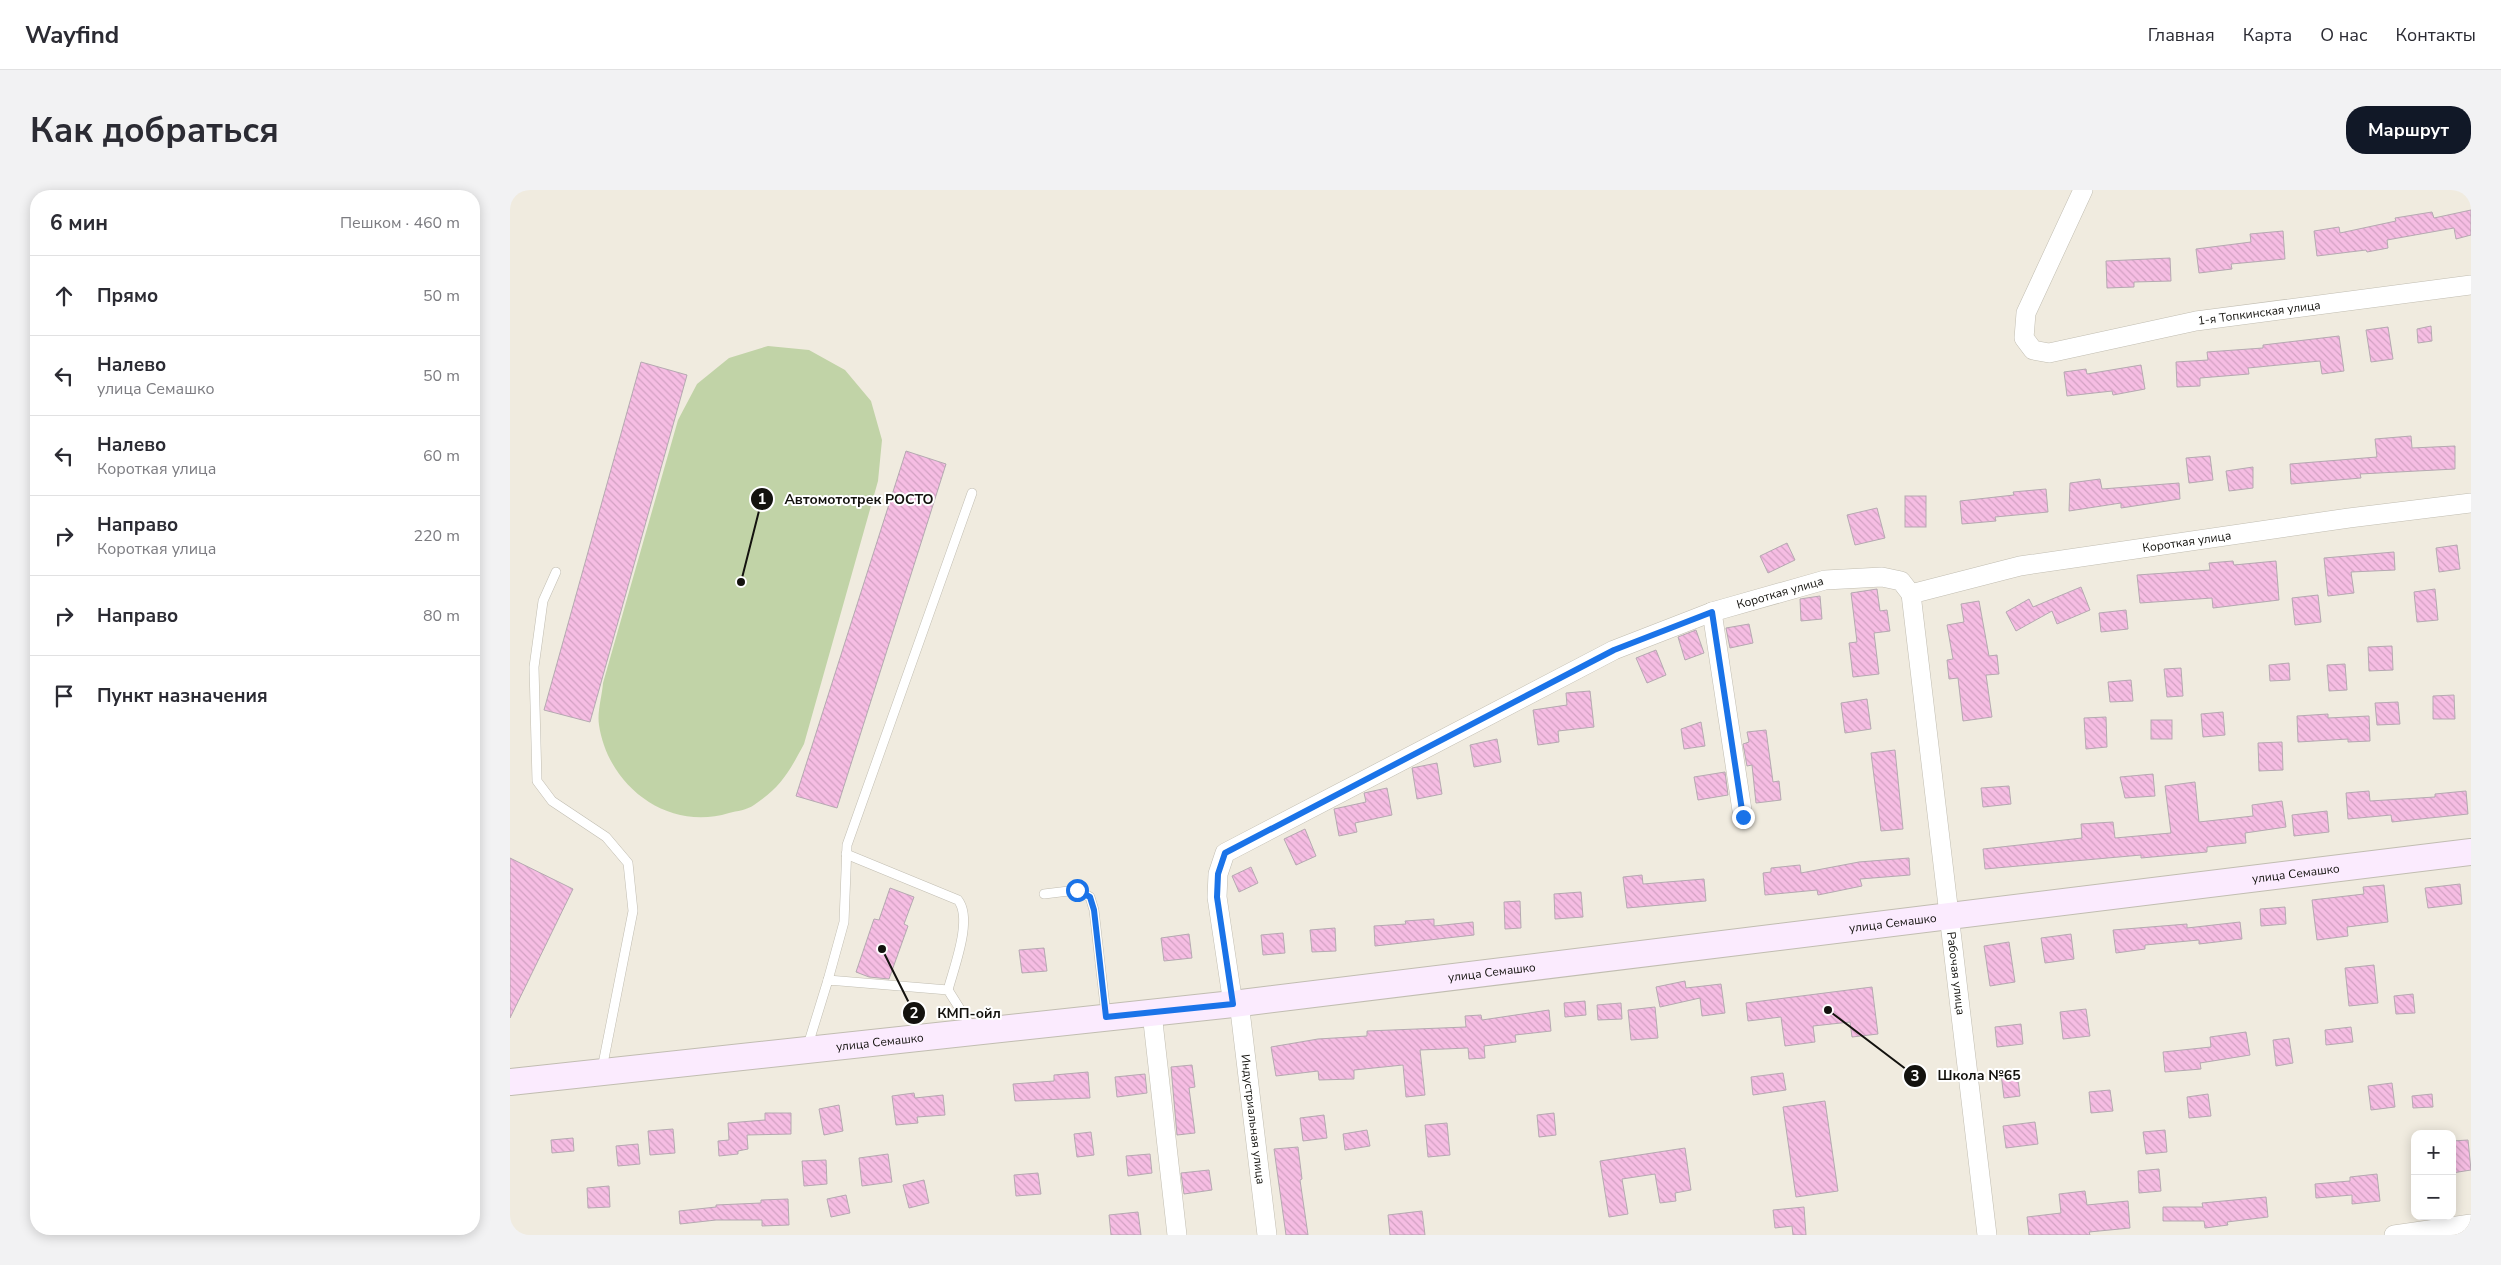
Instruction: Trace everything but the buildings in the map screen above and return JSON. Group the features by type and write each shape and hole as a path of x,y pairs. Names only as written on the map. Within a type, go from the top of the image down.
{"main road":[{"name":"улица Семашко","path":"510,1082 1152,1013 2471,852"}],"street":[{"name":"1-я Топкинская улица","path":"2083,190 2026,313 2024,338 2033,350 2049,352 2196,321 2471,285"},
{"name":"Короткая улица","path":"1236,1003 1217,897 1218,874 1225,853 1614,650 1712,612 1826,580 1882,577 1901,581 1911,594 2020,566 2349,518 2471,503"},
{"name":"Рабочая улица","path":"1911,594 1987,1235"},
{"path":"1712,612 1743,817"},
{"name":"Индустриальная улица","path":"1236,1003 1267,1235"},
{"path":"1152,1013 1177,1235"},
{"path":"2394,1235 2471,1224"}],"lane":[{"path":"806,1049 844,922 847,845 972,493"},
{"path":"556,572 543,601 534,666 537,781 552,802 606,838 628,863 633,910 602,1072"},
{"path":"846,854 958,900 964,907 965,920 948,990 973,1031"},
{"path":"1044,894 1077,890 1090,897 1094,910 1106,1017"},
{"path":"828,980 948,990"}],"green space":[{"path":"768,346 809,350 845,370 871,401 882,440 878,481 804,744 794,763 778,785 751,807 706,817 684,816 663,810 645,799 628,785 615,767 605,747 599,725 599,709 603,683 678,420 697,384 729,358"}],"place":[{"name":"Автомототрек РОСТО","path":"741,582"},
{"name":"КМП-ойл","path":"882,949"},
{"name":"Школа №65","path":"1828,1010"}],"route":[{"path":"1077,890 1090,897 1094,910 1106,1017 1233,1004 1217,897 1218,874 1225,853 1518,698 1614,650 1712,612 1743,817"}]}
